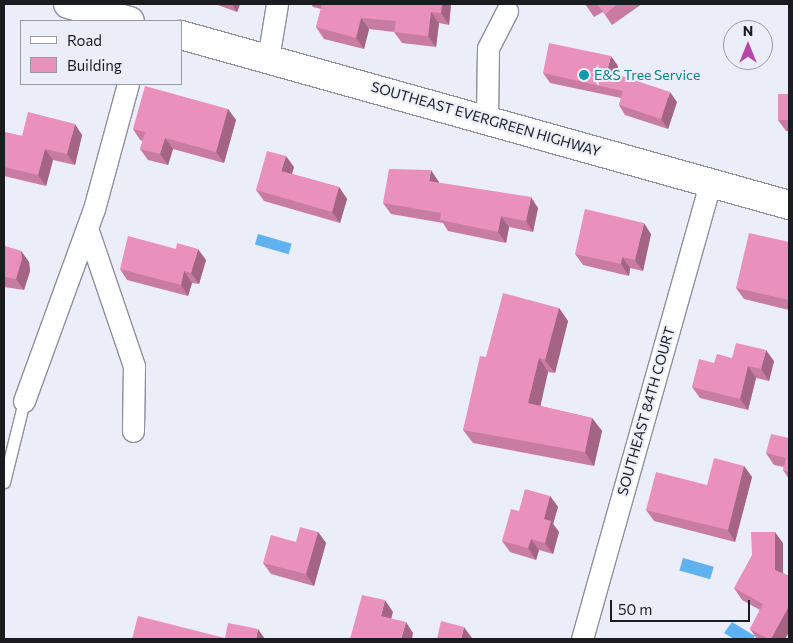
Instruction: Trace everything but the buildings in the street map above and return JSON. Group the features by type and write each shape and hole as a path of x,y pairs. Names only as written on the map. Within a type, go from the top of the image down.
{"street":[{"path":"68,4 126,20"},
{"path":"268,59 277,4"},
{"path":"487,119 488,48 508,11"},
{"name":"SOUTHEAST EVERGREEN HIGHWAY","path":"182,35 789,205"},
{"path":"24,401 87,228 128,85"},
{"name":"SOUTHEAST 84TH COURT","path":"582,639 710,183"},
{"path":"87,228 134,366 133,431"}],"lane":[{"path":"4,482 24,401"}],"water":[{"path":"258,234 292,244 289,254 255,245"},
{"path":"683,558 714,567 710,579 679,570"},
{"path":"732,622 755,636 753,639 734,639 724,633"}],"place":[{"name":"E&S Tree Service","path":"584,75"}]}
